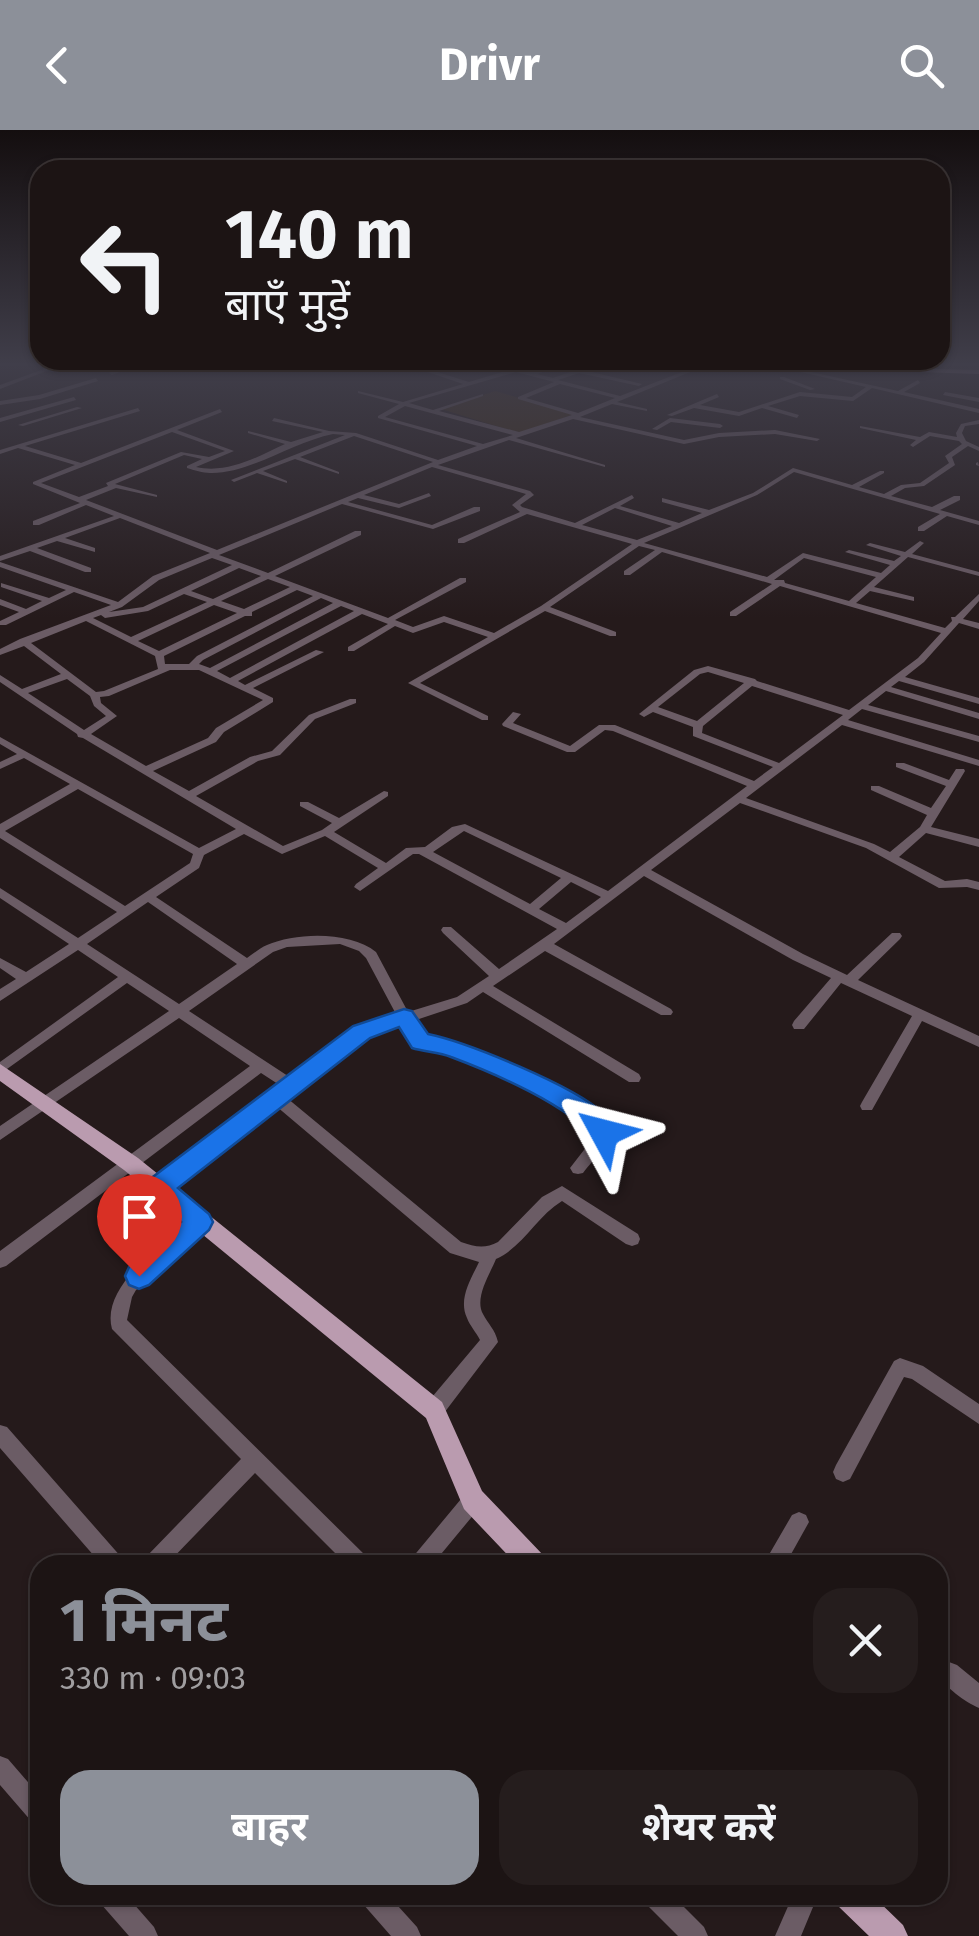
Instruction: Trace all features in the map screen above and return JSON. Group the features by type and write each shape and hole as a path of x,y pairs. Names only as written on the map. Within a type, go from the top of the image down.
{"main road":[{"path":"0,1070 42,1104 131,1164 434,1410 474,1500 526,1555"},
{"path":"859,1905 892,1936"}],"street":[{"path":"28,449 82,465"},
{"path":"125,449 35,484 391,622 416,630 444,619 495,636"},
{"path":"226,449 231,451 190,467 212,474 278,449"},
{"path":"234,480 315,449"},
{"path":"395,449 528,492 530,495 516,506 527,511 945,631"},
{"path":"0,652 119,604 156,578 475,449"},
{"path":"548,449 604,466"},
{"path":"887,495 903,486 924,484 953,464 948,456 956,449"},
{"path":"156,496 108,484 183,453 210,459"},
{"path":"295,457 338,472"},
{"path":"485,718 413,683 544,608 639,542 764,490 793,470 979,523"},
{"path":"257,471 286,482"},
{"path":"855,486 882,472"},
{"path":"36,522 114,486"},
{"path":"358,495 403,506 429,494"},
{"path":"576,524 632,497"},
{"path":"935,509 957,498"},
{"path":"665,500 710,514"},
{"path":"340,502 433,527 477,509"},
{"path":"614,506 680,526"},
{"path":"460,542 527,511"},
{"path":"921,529 947,513"},
{"path":"0,559 120,516"},
{"path":"131,641 358,534"},
{"path":"56,538 92,550"},
{"path":"852,602 920,543"},
{"path":"870,545 979,574"},
{"path":"29,548 88,570"},
{"path":"627,574 662,549"},
{"path":"849,552 896,564"},
{"path":"770,579 803,556 883,576"},
{"path":"0,559 30,574 119,604"},
{"path":"89,617 136,612 238,565"},
{"path":"2,586 30,574"},
{"path":"350,649 463,580"},
{"path":"733,614 781,582"},
{"path":"2,586 50,601"},
{"path":"159,655 296,587"},
{"path":"869,588 912,599"},
{"path":"1,623 74,589"},
{"path":"184,590 270,622"},
{"path":"192,667 319,596"},
{"path":"160,1187 362,1032 462,1000 545,945 921,660 954,619 979,596"},
{"path":"0,602 26,612"},
{"path":"210,672 340,604"},
{"path":"544,608 613,634"},
{"path":"231,681 361,611"},
{"path":"89,617 159,655"},
{"path":"954,619 979,626"},
{"path":"203,634 248,652"},
{"path":"24,642 94,695 97,704 112,716 82,735"},
{"path":"246,688 319,652"},
{"path":"159,655 158,664 166,668"},
{"path":"94,695 106,694 166,668 192,667 231,681 270,702 220,730 212,740 149,770"},
{"path":"698,725 647,711 702,669 851,714 979,763"},
{"path":"20,693 68,675"},
{"path":"0,678 82,735 149,770 282,850 326,832 384,794"},
{"path":"898,678 979,701"},
{"path":"698,725 752,681"},
{"path":"884,688 979,716"},
{"path":"190,795 254,759 276,753 312,717 353,702"},
{"path":"516,714 506,722 510,726 566,749 578,748 603,728 615,728 756,786"},
{"path":"851,714 979,739"},
{"path":"698,725 698,734 781,767"},
{"path":"1,742 200,853"},
{"path":"0,766 24,754"},
{"path":"900,765 952,784"},
{"path":"893,856 924,829 960,771"},
{"path":"76,785 0,831 126,912"},
{"path":"875,788 934,813"},
{"path":"739,798 893,856 944,884 967,882 979,886"},
{"path":"304,804 340,823"},
{"path":"426,852 456,829 465,827 610,896"},
{"path":"0,996 195,865 200,853 244,828"},
{"path":"924,829 979,843"},
{"path":"326,832 386,868"},
{"path":"360,887 410,851 426,852 567,928"},
{"path":"642,870 844,979 979,1042"},
{"path":"531,909 570,877"},
{"path":"0,892 293,1086"},
{"path":"148,897 246,964"},
{"path":"447,930 499,977"},
{"path":"799,1025 844,979 896,936"},
{"path":"0,1134 278,944 341,940 371,955 420,1042 452,1048 512,1074 602,1126 601,1139 578,1168"},
{"path":"545,945 666,1012"},
{"path":"0,962 26,979"},
{"path":"0,1070 126,977"},
{"path":"486,987 634,1078"},
{"path":"866,1106 919,1015"},
{"path":"0,1261 260,1066"},
{"path":"277,1098 456,1248 474,1257 489,1256 506,1246 562,1193 632,1239"},
{"path":"200,1222 130,1285 118,1323 351,1555"},
{"path":"434,1410 489,1342 489,1334 472,1311 472,1302 489,1256"},
{"path":"844,1472 900,1367 916,1372 979,1415"},
{"path":"0,1434 106,1555"},
{"path":"162,1555 254,1460"},
{"path":"428,1555 474,1500"},
{"path":"779,1555 800,1522"},
{"path":"949,1673 979,1696"},
{"path":"0,1767 30,1802"},
{"path":"119,1905 145,1936"},
{"path":"381,1905 408,1936"},
{"path":"665,1905 695,1936"},
{"path":"788,1936 802,1905"}],"route":[{"path":"139,1276 200,1222 160,1187 362,1032 404,1017 420,1042 452,1048 532,1084 594,1120 604,1133"}]}
